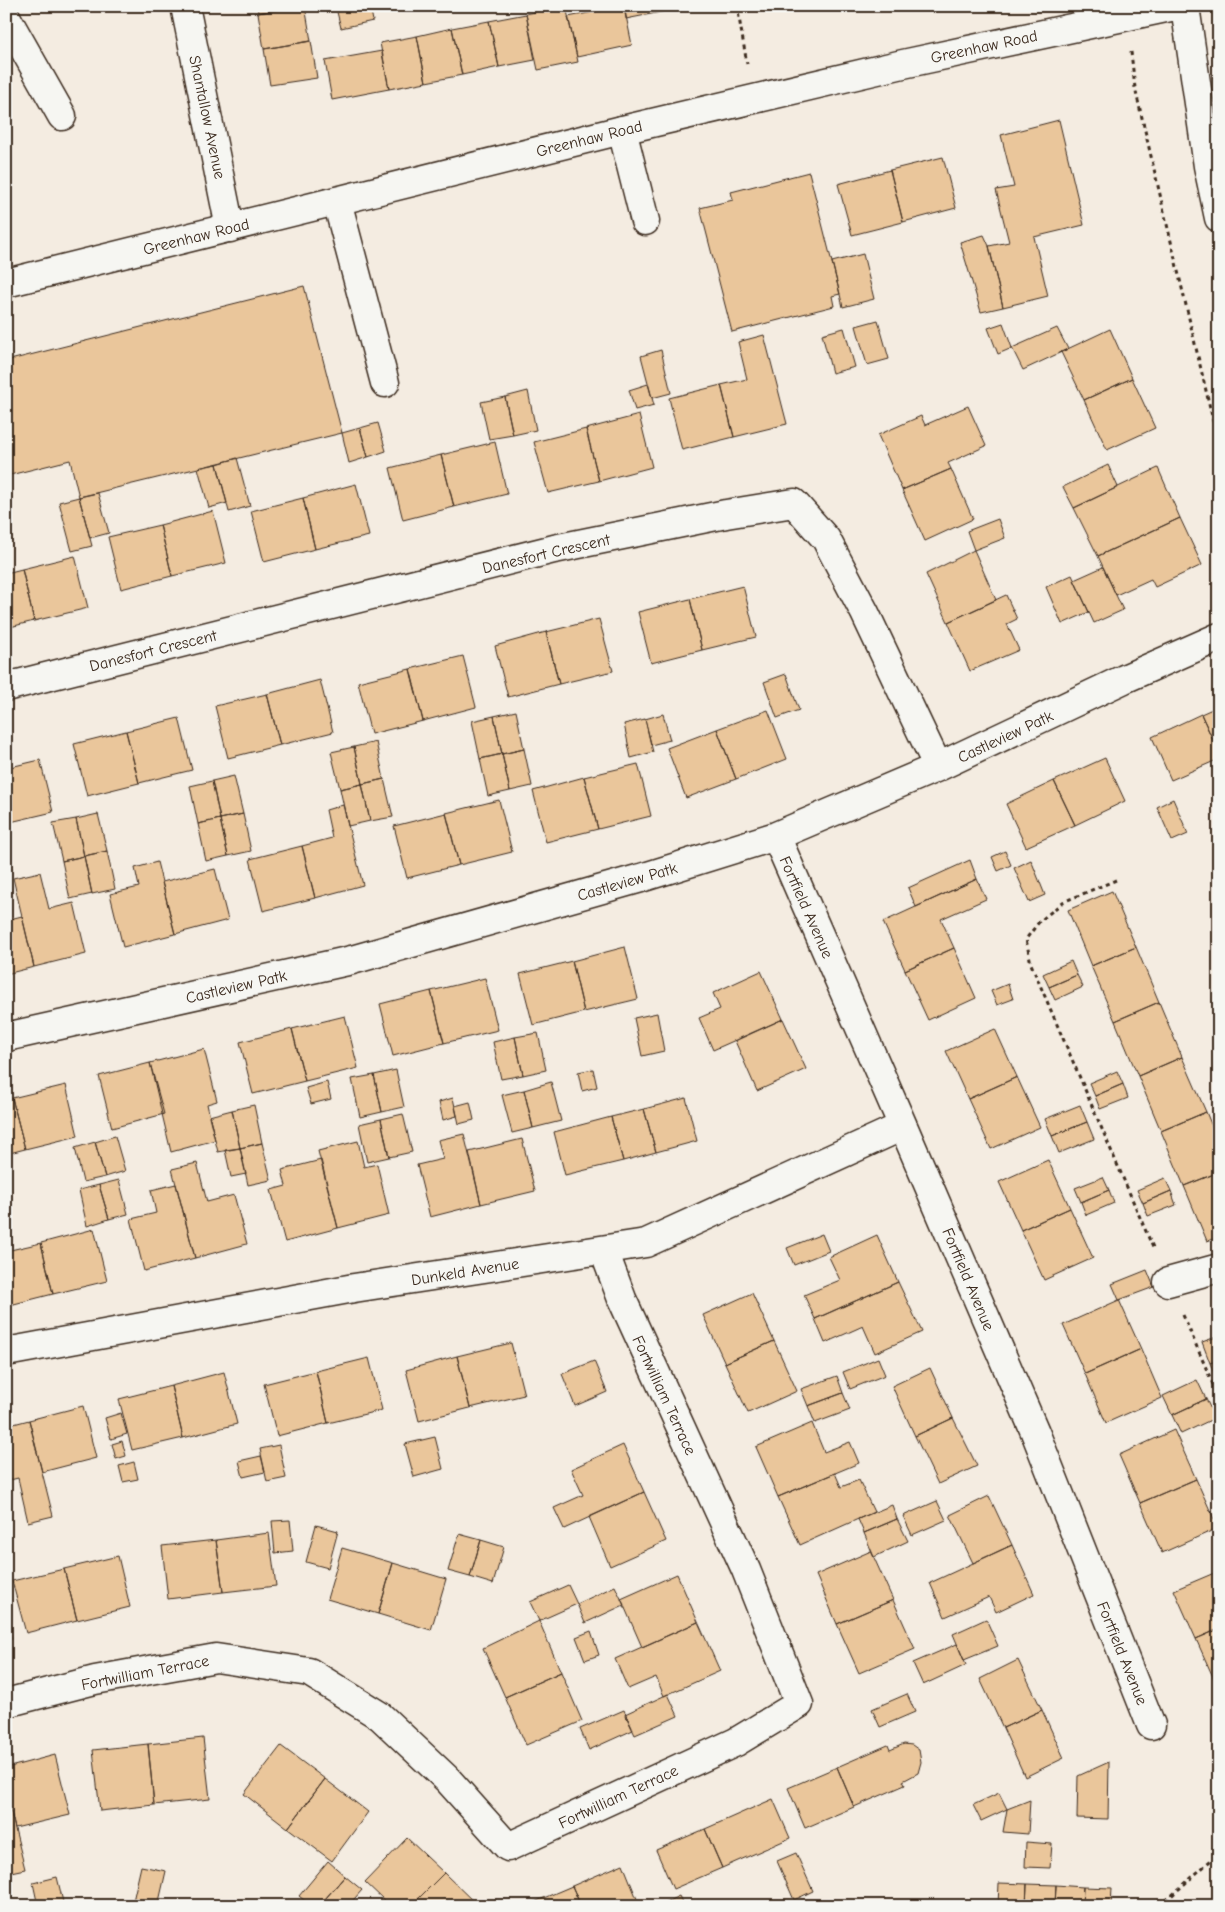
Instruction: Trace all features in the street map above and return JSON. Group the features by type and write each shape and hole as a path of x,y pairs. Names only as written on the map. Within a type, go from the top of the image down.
{"street":[{"name":"Shantallow Avenue","path":"185,6 230,228"},
{"name":"Greenhaw Road","path":"6,283 622,130 902,64 1175,6"},
{"path":"1185,6 1208,166 1219,218"},
{"path":"6,17 62,116"},
{"path":"622,130 645,221"},
{"path":"337,201 385,383"},
{"name":"Danesfort Crescent","path":"6,687 554,549 726,514 794,503 826,539 865,613 938,768"},
{"name":"Castleview Patk","path":"6,1037 352,960 641,878 776,836 938,768 1124,679 1219,637"},
{"name":"Fortfield Avenue","path":"776,836 1035,1432 1151,1725"},
{"name":"Dunkeld Avenue","path":"6,1352 354,1288 604,1251 646,1243 903,1126"},
{"name":"Fortwilliam Terrace","path":"6,1703 95,1680 216,1658 309,1672 380,1716 448,1780 508,1847 736,1742 799,1704 746,1570 622,1299 604,1251"},
{"path":"1168,1282 1219,1268"}],"path":[{"path":"736,6 753,99"},
{"path":"1127,16 1134,88 1219,446"},
{"path":"1116,880 1063,902 1039,922 1026,939 1031,964 1219,1398"},
{"path":"1160,1906 1219,1852"}],"building":[{"path":"257,6 298,6 258,13"},
{"path":"305,6 311,41 264,49 258,13"},
{"path":"370,6 373,21 341,28 337,12"},
{"path":"566,6 578,62 538,70 526,14"},
{"path":"624,6 632,45 577,57 568,17"},
{"path":"624,6 676,6 676,9 626,19"},
{"path":"526,14 535,60 499,67 489,21"},
{"path":"489,21 499,67 462,75 452,28"},
{"path":"452,28 462,75 426,82 417,36"},
{"path":"417,36 426,82 389,89 380,43"},
{"path":"311,41 317,78 270,85 264,49"},
{"path":"382,51 389,89 332,100 325,61"},
{"path":"1059,120 1084,225 1034,237 1048,296 1003,307 989,246 1009,242 996,190 1014,187 1001,135"},
{"path":"943,157 956,208 903,222 890,170"},
{"path":"890,170 903,222 852,235 838,184"},
{"path":"809,172 840,294 832,296 834,306 732,332 700,208 733,200 731,192"},
{"path":"984,235 989,246 1003,307 981,312 960,242"},
{"path":"863,254 874,299 843,307 832,262"},
{"path":"304,286 342,433 79,497 70,460 6,476 6,361"},
{"path":"878,320 889,359 867,365 856,326"},
{"path":"1003,323 1012,348 998,354 988,328"},
{"path":"844,328 855,367 832,373 822,334"},
{"path":"1057,328 1068,349 1023,370 1012,348"},
{"path":"1110,329 1132,378 1084,400 1061,352"},
{"path":"764,335 787,424 734,437 721,385 747,379 738,342"},
{"path":"661,350 671,393 652,398 641,356"},
{"path":"1132,378 1155,428 1107,450 1084,400"},
{"path":"648,384 654,405 635,410 629,390"},
{"path":"721,385 734,437 682,450 669,398"},
{"path":"528,391 536,430 513,435 505,397"},
{"path":"505,397 513,435 489,439 481,402"},
{"path":"968,406 986,446 948,463 951,469 902,490 878,435 921,416 925,425"},
{"path":"639,415 652,467 599,481 586,429"},
{"path":"378,423 386,451 368,457 360,428"},
{"path":"360,428 368,457 349,463 342,433"},
{"path":"586,429 599,481 548,493 534,442"},
{"path":"495,442 507,494 454,507 441,455"},
{"path":"441,455 454,507 403,520 390,468"},
{"path":"237,458 250,506 229,512 217,464"},
{"path":"217,464 227,503 209,508 198,468"},
{"path":"1108,465 1118,487 1074,508 1063,487"},
{"path":"1158,468 1180,518 1098,556 1074,508"},
{"path":"951,469 973,519 925,541 902,490"},
{"path":"356,484 369,536 315,549 303,498"},
{"path":"98,493 109,533 90,538 79,497"},
{"path":"79,497 92,546 72,551 59,502"},
{"path":"303,498 315,549 264,562 251,511"},
{"path":"213,511 226,563 172,576 160,525"},
{"path":"1180,518 1202,565 1155,587 1151,579 1116,595 1098,556"},
{"path":"998,519 1005,538 974,550 967,531"},
{"path":"160,525 172,576 121,589 108,537"},
{"path":"974,550 996,600 948,622 926,574"},
{"path":"75,556 88,608 34,621 22,569"},
{"path":"1103,567 1123,610 1094,623 1074,580"},
{"path":"22,569 34,621 6,628 6,573"},
{"path":"1072,575 1089,612 1062,624 1046,587"},
{"path":"743,586 756,637 702,650 690,599"},
{"path":"1006,595 1017,619 1007,624 1019,650 970,671 948,622"},
{"path":"690,599 702,650 651,663 638,612"},
{"path":"599,619 613,671 559,684 546,632"},
{"path":"546,632 559,684 508,697 495,646"},
{"path":"463,656 476,707 423,721 410,669"},
{"path":"410,669 423,721 371,734 358,682"},
{"path":"786,674 799,710 777,718 764,682"},
{"path":"320,680 333,732 280,745 267,694"},
{"path":"267,694 280,745 228,758 215,706"},
{"path":"1219,706 1219,753 1201,714"},
{"path":"768,710 787,759 736,779 717,729"},
{"path":"516,711 524,749 502,754 494,716"},
{"path":"663,714 670,740 651,745 645,719"},
{"path":"1201,714 1219,753 1219,759 1171,780 1152,737"},
{"path":"494,716 502,754 480,759 472,721"},
{"path":"179,718 192,770 139,783 126,731"},
{"path":"645,719 653,752 631,758 624,724"},
{"path":"717,729 736,779 686,798 667,748"},
{"path":"126,731 139,783 87,796 74,744"},
{"path":"376,742 384,779 362,784 354,747"},
{"path":"354,747 362,784 340,789 331,752"},
{"path":"524,749 532,786 510,791 502,754"},
{"path":"502,754 510,791 488,796 480,759"},
{"path":"1105,758 1125,801 1075,825 1054,781"},
{"path":"40,760 53,812 6,823 6,768"},
{"path":"638,764 651,816 598,829 584,777"},
{"path":"234,776 243,814 220,819 212,781"},
{"path":"584,777 598,829 546,842 533,791"},
{"path":"384,779 393,817 370,821 362,784"},
{"path":"212,781 220,819 198,824 190,786"},
{"path":"1054,781 1075,825 1026,847 1006,804"},
{"path":"362,784 370,821 348,826 340,789"},
{"path":"1173,799 1188,834 1172,841 1157,807"},
{"path":"499,800 512,852 459,865 446,813"},
{"path":"343,805 363,885 315,898 302,846 332,838 326,810"},
{"path":"446,813 459,865 407,878 394,826"},
{"path":"98,814 107,851 84,856 76,819"},
{"path":"243,814 251,851 228,856 220,819"},
{"path":"76,819 84,856 62,861 53,823"},
{"path":"220,819 228,856 206,861 198,824"},
{"path":"302,846 315,898 263,911 250,859"},
{"path":"6,849 12,870 6,872"},
{"path":"107,851 115,889 92,894 84,856"},
{"path":"1005,851 1011,865 998,871 992,857"},
{"path":"84,856 92,894 70,899 62,861"},
{"path":"970,860 977,879 916,907 908,888"},
{"path":"1031,860 1045,895 1029,902 1014,868"},
{"path":"157,862 175,934 123,947 110,894 139,887 135,868"},
{"path":"215,869 228,920 175,934 162,882"},
{"path":"40,872 49,909 74,903 86,954 34,967 13,878"},
{"path":"977,879 986,899 941,919 954,948 905,970 883,922"},
{"path":"1112,891 1136,947 1091,966 1068,910"},
{"path":"22,916 34,967 6,974 6,920"},
{"path":"625,947 638,999 584,1012 572,961"},
{"path":"1136,947 1159,1002 1115,1021 1091,966"},
{"path":"954,948 976,998 928,1020 905,970"},
{"path":"572,961 584,1012 533,1025 520,974"},
{"path":"1071,961 1077,975 1049,987 1043,974"},
{"path":"761,971 783,1019 713,1050 699,1018 720,1009 713,993"},
{"path":"1077,975 1083,987 1055,1000 1049,987"},
{"path":"485,978 498,1030 444,1043 431,991"},
{"path":"1008,984 1013,999 997,1005 991,991"},
{"path":"431,991 444,1043 393,1056 380,1004"},
{"path":"1159,1002 1182,1057 1138,1076 1115,1021"},
{"path":"657,1013 664,1051 642,1056 634,1018"},
{"path":"345,1016 358,1068 305,1081 292,1029"},
{"path":"783,1019 806,1069 757,1091 735,1041"},
{"path":"292,1029 305,1081 253,1094 240,1042"},
{"path":"995,1029 1017,1077 968,1099 946,1051"},
{"path":"538,1033 546,1070 523,1075 515,1037"},
{"path":"515,1037 523,1075 501,1079 493,1042"},
{"path":"204,1049 217,1101 207,1104 215,1140 171,1152 150,1063"},
{"path":"1182,1057 1206,1112 1161,1131 1138,1076"},
{"path":"150,1063 164,1114 112,1128 99,1076"},
{"path":"593,1069 597,1087 582,1091 578,1072"},
{"path":"396,1070 404,1107 382,1112 374,1075"},
{"path":"1117,1071 1123,1084 1095,1096 1089,1083"},
{"path":"374,1075 382,1112 360,1117 352,1079"},
{"path":"1017,1077 1040,1127 991,1149 968,1099"},
{"path":"327,1082 331,1099 311,1104 306,1088"},
{"path":"551,1082 561,1121 533,1128 524,1090"},
{"path":"1123,1084 1128,1098 1100,1109 1095,1096"},
{"path":"66,1085 78,1136 25,1149 12,1098"},
{"path":"524,1090 533,1128 512,1133 502,1095"},
{"path":"12,1098 25,1149 6,1154 6,1099"},
{"path":"453,1098 457,1116 443,1120 439,1102"},
{"path":"686,1098 697,1141 656,1152 644,1109"},
{"path":"470,1102 474,1120 459,1124 455,1106"},
{"path":"254,1105 262,1143 240,1148 232,1110"},
{"path":"1080,1105 1087,1122 1052,1136 1045,1119"},
{"path":"644,1109 656,1152 623,1161 611,1117"},
{"path":"232,1110 240,1148 218,1152 209,1116"},
{"path":"1206,1112 1219,1143 1219,1172 1184,1186 1161,1131"},
{"path":"403,1114 412,1152 389,1157 381,1119"},
{"path":"611,1117 623,1161 565,1175 554,1132"},
{"path":"381,1119 389,1157 367,1162 359,1124"},
{"path":"1087,1122 1094,1139 1059,1153 1052,1136"},
{"path":"464,1134 481,1204 430,1217 417,1165 443,1159 438,1140"},
{"path":"115,1136 125,1171 105,1177 95,1142"},
{"path":"522,1139 535,1191 481,1204 469,1152"},
{"path":"358,1141 364,1167 377,1164 389,1215 338,1228 318,1151"},
{"path":"95,1142 105,1177 83,1182 75,1148"},
{"path":"262,1143 271,1180 248,1185 240,1148"},
{"path":"240,1148 246,1174 231,1177 225,1150"},
{"path":"321,1160 338,1228 285,1242 271,1190 286,1186 282,1170"},
{"path":"1048,1160 1070,1208 1021,1230 999,1182"},
{"path":"197,1163 207,1202 234,1195 247,1244 195,1258 172,1169"},
{"path":"1219,1172 1219,1237 1207,1241 1184,1186"},
{"path":"1103,1177 1109,1190 1081,1202 1075,1188"},
{"path":"1165,1178 1171,1191 1143,1203 1137,1190"},
{"path":"119,1180 128,1214 109,1219 99,1185"},
{"path":"176,1184 195,1258 144,1271 131,1219 156,1213 151,1190"},
{"path":"99,1185 109,1219 87,1226 79,1190"},
{"path":"1109,1190 1114,1203 1086,1215 1081,1202"},
{"path":"1171,1191 1176,1205 1148,1216 1143,1203"},
{"path":"1070,1208 1093,1258 1044,1280 1021,1230"},
{"path":"94,1229 107,1281 53,1294 41,1243"},
{"path":"822,1234 829,1251 794,1265 787,1248"},
{"path":"877,1235 898,1282 815,1319 804,1295 840,1280 829,1257"},
{"path":"41,1243 53,1294 6,1306 6,1251"},
{"path":"1147,1270 1154,1287 1119,1300 1112,1284"},
{"path":"898,1282 922,1332 875,1353 863,1326 825,1343 815,1319"},
{"path":"752,1293 774,1341 725,1363 703,1315"},
{"path":"1119,1300 1141,1349 1085,1374 1063,1325"},
{"path":"1219,1336 1219,1360 1210,1363 1202,1342"},
{"path":"774,1341 797,1391 748,1413 725,1363"},
{"path":"511,1343 524,1395 470,1408 457,1356"},
{"path":"1141,1349 1162,1398 1106,1423 1085,1374"},
{"path":"457,1356 470,1408 419,1421 406,1370"},
{"path":"369,1358 382,1410 328,1423 316,1371"},
{"path":"878,1358 885,1375 850,1389 843,1372"},
{"path":"1219,1360 1219,1378 1216,1379 1210,1363"},
{"path":"594,1361 607,1392 575,1406 562,1374"},
{"path":"930,1368 953,1418 915,1436 892,1386"},
{"path":"316,1371 328,1423 277,1436 264,1384"},
{"path":"224,1372 237,1424 183,1438 171,1386"},
{"path":"837,1376 843,1393 808,1406 801,1389"},
{"path":"1197,1380 1206,1399 1172,1415 1163,1396"},
{"path":"171,1386 183,1438 132,1450 119,1399"},
{"path":"843,1393 850,1410 815,1423 808,1406"},
{"path":"1206,1399 1215,1418 1181,1434 1172,1415"},
{"path":"83,1406 96,1458 42,1472 29,1420"},
{"path":"121,1413 127,1434 111,1439 105,1418"},
{"path":"953,1418 977,1466 938,1484 915,1436"},
{"path":"29,1420 53,1516 28,1522 18,1478 6,1481 6,1426"},
{"path":"812,1423 824,1452 850,1442 859,1463 778,1497 756,1447"},
{"path":"1174,1430 1196,1479 1140,1503 1119,1455"},
{"path":"435,1437 443,1469 414,1477 405,1444"},
{"path":"122,1441 126,1456 116,1459 112,1444"},
{"path":"279,1445 286,1478 267,1482 260,1449"},
{"path":"623,1445 644,1492 564,1529 554,1508 583,1495 571,1469"},
{"path":"261,1456 265,1472 243,1477 239,1461"},
{"path":"134,1462 138,1479 123,1482 119,1466"},
{"path":"835,1473 841,1487 859,1480 874,1512 800,1545 778,1497"},
{"path":"1196,1479 1218,1528 1162,1553 1140,1503"},
{"path":"644,1492 666,1541 610,1566 589,1517"},
{"path":"989,1496 1012,1545 973,1563 950,1515"},
{"path":"937,1501 946,1520 912,1535 903,1516"},
{"path":"892,1505 897,1519 864,1533 858,1519"},
{"path":"897,1519 908,1541 874,1557 864,1533"},
{"path":"290,1520 293,1551 275,1553 272,1521"},
{"path":"316,1525 338,1531 328,1568 306,1562"},
{"path":"269,1533 276,1586 223,1592 216,1540"},
{"path":"459,1534 481,1540 470,1577 448,1571"},
{"path":"216,1540 223,1592 168,1599 162,1546"},
{"path":"481,1540 504,1547 493,1584 470,1577"},
{"path":"1012,1545 1034,1594 996,1612 989,1597 945,1617 930,1583"},
{"path":"342,1548 393,1563 378,1614 327,1599"},
{"path":"871,1551 893,1600 837,1624 816,1575"},
{"path":"118,1556 130,1607 77,1620 64,1569"},
{"path":"393,1563 446,1579 431,1630 378,1614"},
{"path":"64,1569 77,1620 26,1633 12,1581"},
{"path":"1219,1571 1219,1629 1196,1639 1174,1590"},
{"path":"677,1574 698,1622 642,1647 621,1599"},
{"path":"568,1585 577,1604 539,1621 530,1602"},
{"path":"615,1586 624,1605 585,1623 577,1604"},
{"path":"893,1600 915,1649 859,1673 837,1624"},
{"path":"6,1615 12,1639 6,1640"},
{"path":"986,1619 998,1646 964,1660 953,1634"},
{"path":"539,1621 561,1672 505,1697 483,1648"},
{"path":"698,1622 720,1671 664,1696 656,1677 628,1689 615,1659"},
{"path":"1219,1629 1219,1688 1218,1688 1196,1639"},
{"path":"591,1631 599,1655 585,1660 576,1637"},
{"path":"957,1644 966,1665 923,1685 913,1663"},
{"path":"1018,1660 1042,1710 1003,1728 980,1679"},
{"path":"561,1672 582,1721 526,1745 505,1697"},
{"path":"668,1694 678,1716 635,1735 625,1714"},
{"path":"907,1694 915,1712 880,1727 872,1709"},
{"path":"624,1710 633,1730 589,1750 580,1729"},
{"path":"1042,1710 1064,1758 1025,1777 1003,1728"},
{"path":"203,1738 210,1799 154,1805 148,1744"},
{"path":"148,1744 154,1805 100,1811 93,1750"},
{"path":"904,1744 912,1745 919,1750 921,1762 918,1773 903,1781 905,1785 854,1807 837,1767 888,1745 890,1750"},
{"path":"281,1746 325,1779 288,1828 244,1794"},
{"path":"55,1755 70,1815 15,1828 6,1793 6,1768"},
{"path":"1109,1762 1108,1819 1077,1818 1078,1776"},
{"path":"837,1767 854,1807 805,1828 788,1788"},
{"path":"325,1779 368,1812 332,1861 288,1828"},
{"path":"6,1793 25,1869 6,1873"},
{"path":"999,1793 1007,1809 981,1821 973,1805"},
{"path":"773,1799 790,1838 722,1868 705,1829"},
{"path":"1030,1800 1028,1834 1003,1832 1007,1809"},
{"path":"705,1829 722,1868 673,1889 656,1850"},
{"path":"407,1838 444,1873 411,1906 379,1906 384,1900 365,1882"},
{"path":"1026,1842 1052,1844 1050,1868 1025,1867"},
{"path":"796,1853 813,1891 794,1900 777,1861"},
{"path":"328,1861 345,1876 319,1906 311,1906 299,1896"},
{"path":"623,1864 639,1904 634,1906 581,1906 572,1886"},
{"path":"141,1866 166,1871 158,1906 133,1901"},
{"path":"444,1873 478,1906 411,1906"},
{"path":"345,1876 362,1890 348,1906 319,1906"},
{"path":"57,1877 64,1906 38,1906 33,1883"},
{"path":"999,1883 1027,1884 1026,1906 998,1906"},
{"path":"1027,1884 1056,1885 1055,1906 1026,1906"},
{"path":"1056,1885 1083,1887 1082,1906 1055,1906"},
{"path":"572,1886 581,1906 525,1906"},
{"path":"1083,1887 1112,1888 1111,1906 1082,1906"},
{"path":"679,1896 684,1906 660,1906 660,1905"}]}
